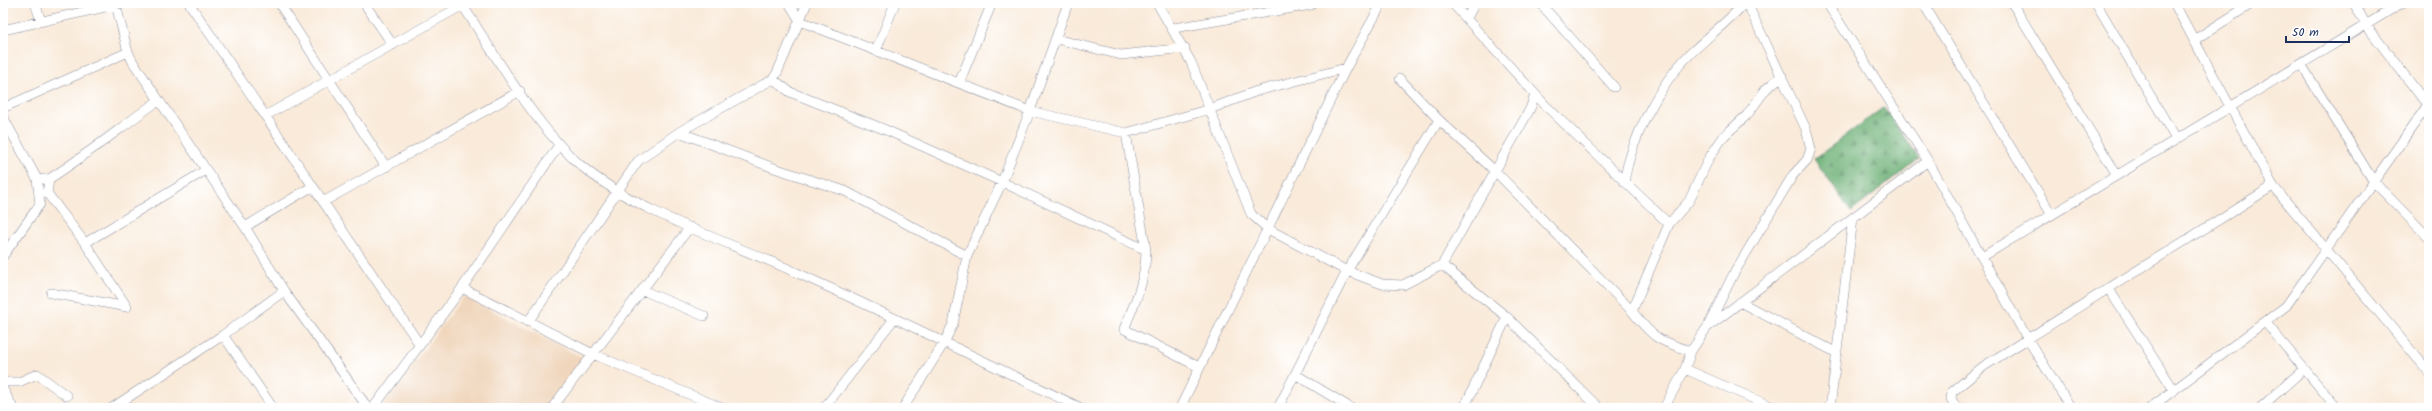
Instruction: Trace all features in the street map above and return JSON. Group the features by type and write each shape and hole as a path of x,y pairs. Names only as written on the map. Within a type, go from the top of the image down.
{"street":[{"path":"35,3 41,21"},
{"path":"189,3 420,345"},
{"path":"279,3 386,167"},
{"path":"364,3 393,45"},
{"path":"789,3 800,21 1030,112 1126,134 1210,109 1257,91 1346,68"},
{"path":"528,322 638,161 679,132 773,79 777,73 807,3"},
{"path":"876,51 895,3"},
{"path":"959,83 992,3"},
{"path":"904,408 944,343 953,324 967,256 1002,182 1030,112 1068,3"},
{"path":"1158,3 1185,48 1251,214 1268,230 1347,271 1382,284 1403,285 1442,265 1496,172 1530,109 1535,95"},
{"path":"1180,408 1346,68 1382,3"},
{"path":"1452,3 1535,95 1612,171 1669,224"},
{"path":"1467,18 1475,3"},
{"path":"1624,182 1627,164 1644,122 1671,76 1690,54 1746,3 1782,76 1810,139 1811,149 1806,160 1793,175 1733,274 1708,326 1691,351 1685,369 1664,408"},
{"path":"1827,3 1928,161 2028,338 2071,408"},
{"path":"1923,3 2052,214"},
{"path":"2012,3 2117,175"},
{"path":"2096,3 2176,139"},
{"path":"2174,3 2273,186 2327,248 2429,372"},
{"path":"2194,40 2253,3"},
{"path":"2150,408 2286,306 2429,105 2366,25 2354,3"},
{"path":"1982,257 2402,3"},
{"path":"3,30 118,4 128,52 158,101 244,227 284,291 368,408"},
{"path":"265,116 393,45 462,4 520,92 560,145 578,163 618,192 690,227 794,271 1081,408"},
{"path":"1543,4 1614,86"},
{"path":"1174,28 1311,5"},
{"path":"1056,39 1121,55 1185,48"},
{"path":"3,108 128,52"},
{"path":"2301,64 2374,182 2429,238"},
{"path":"1632,311 1669,224 1689,201 1709,158 1724,136 1747,115 1766,89 1782,76"},
{"path":"773,79 790,92 860,119 1002,182 1146,250"},
{"path":"1400,79 1438,120 1496,172 1632,311 1650,334 1660,340 1691,351"},
{"path":"323,202 520,92"},
{"path":"38,180 49,179 89,154 114,132 158,101"},
{"path":"1530,109 1546,106"},
{"path":"3,117 38,180 40,204 3,256"},
{"path":"1278,408 1347,271 1438,120"},
{"path":"679,132 774,168 845,191 967,256"},
{"path":"1126,134 1146,250 1144,279 1124,329 1199,367"},
{"path":"373,408 462,288 560,145"},
{"path":"1708,326 1928,161"},
{"path":"1612,171 1627,164"},
{"path":"86,243 206,170"},
{"path":"49,179 47,193 86,243 127,307 51,293"},
{"path":"244,227 313,186"},
{"path":"1957,408 1951,399 1952,392 1955,388 2028,338 2273,186"},
{"path":"1830,408 1853,218"},
{"path":"552,408 690,227"},
{"path":"1442,265 1507,317 1599,408"},
{"path":"462,288 593,354 722,408"},
{"path":"2108,288 2174,390"},
{"path":"642,290 704,316"},
{"path":"112,408 223,335 284,291"},
{"path":"1740,302 1837,353"},
{"path":"1464,408 1507,317"},
{"path":"824,408 894,319"},
{"path":"2266,322 2304,370 2337,408"},
{"path":"223,335 273,408"},
{"path":"1685,369 1775,408"},
{"path":"2260,408 2304,370"},
{"path":"3,382 19,382 37,374 67,396"},
{"path":"1295,374 1351,408"},
{"path":"3,389 13,408"}],"shaded area":[{"path":"464,296 583,358 545,408 381,408"}],"green space":[{"path":"1884,107 1919,159 1851,212 1814,159"}]}
